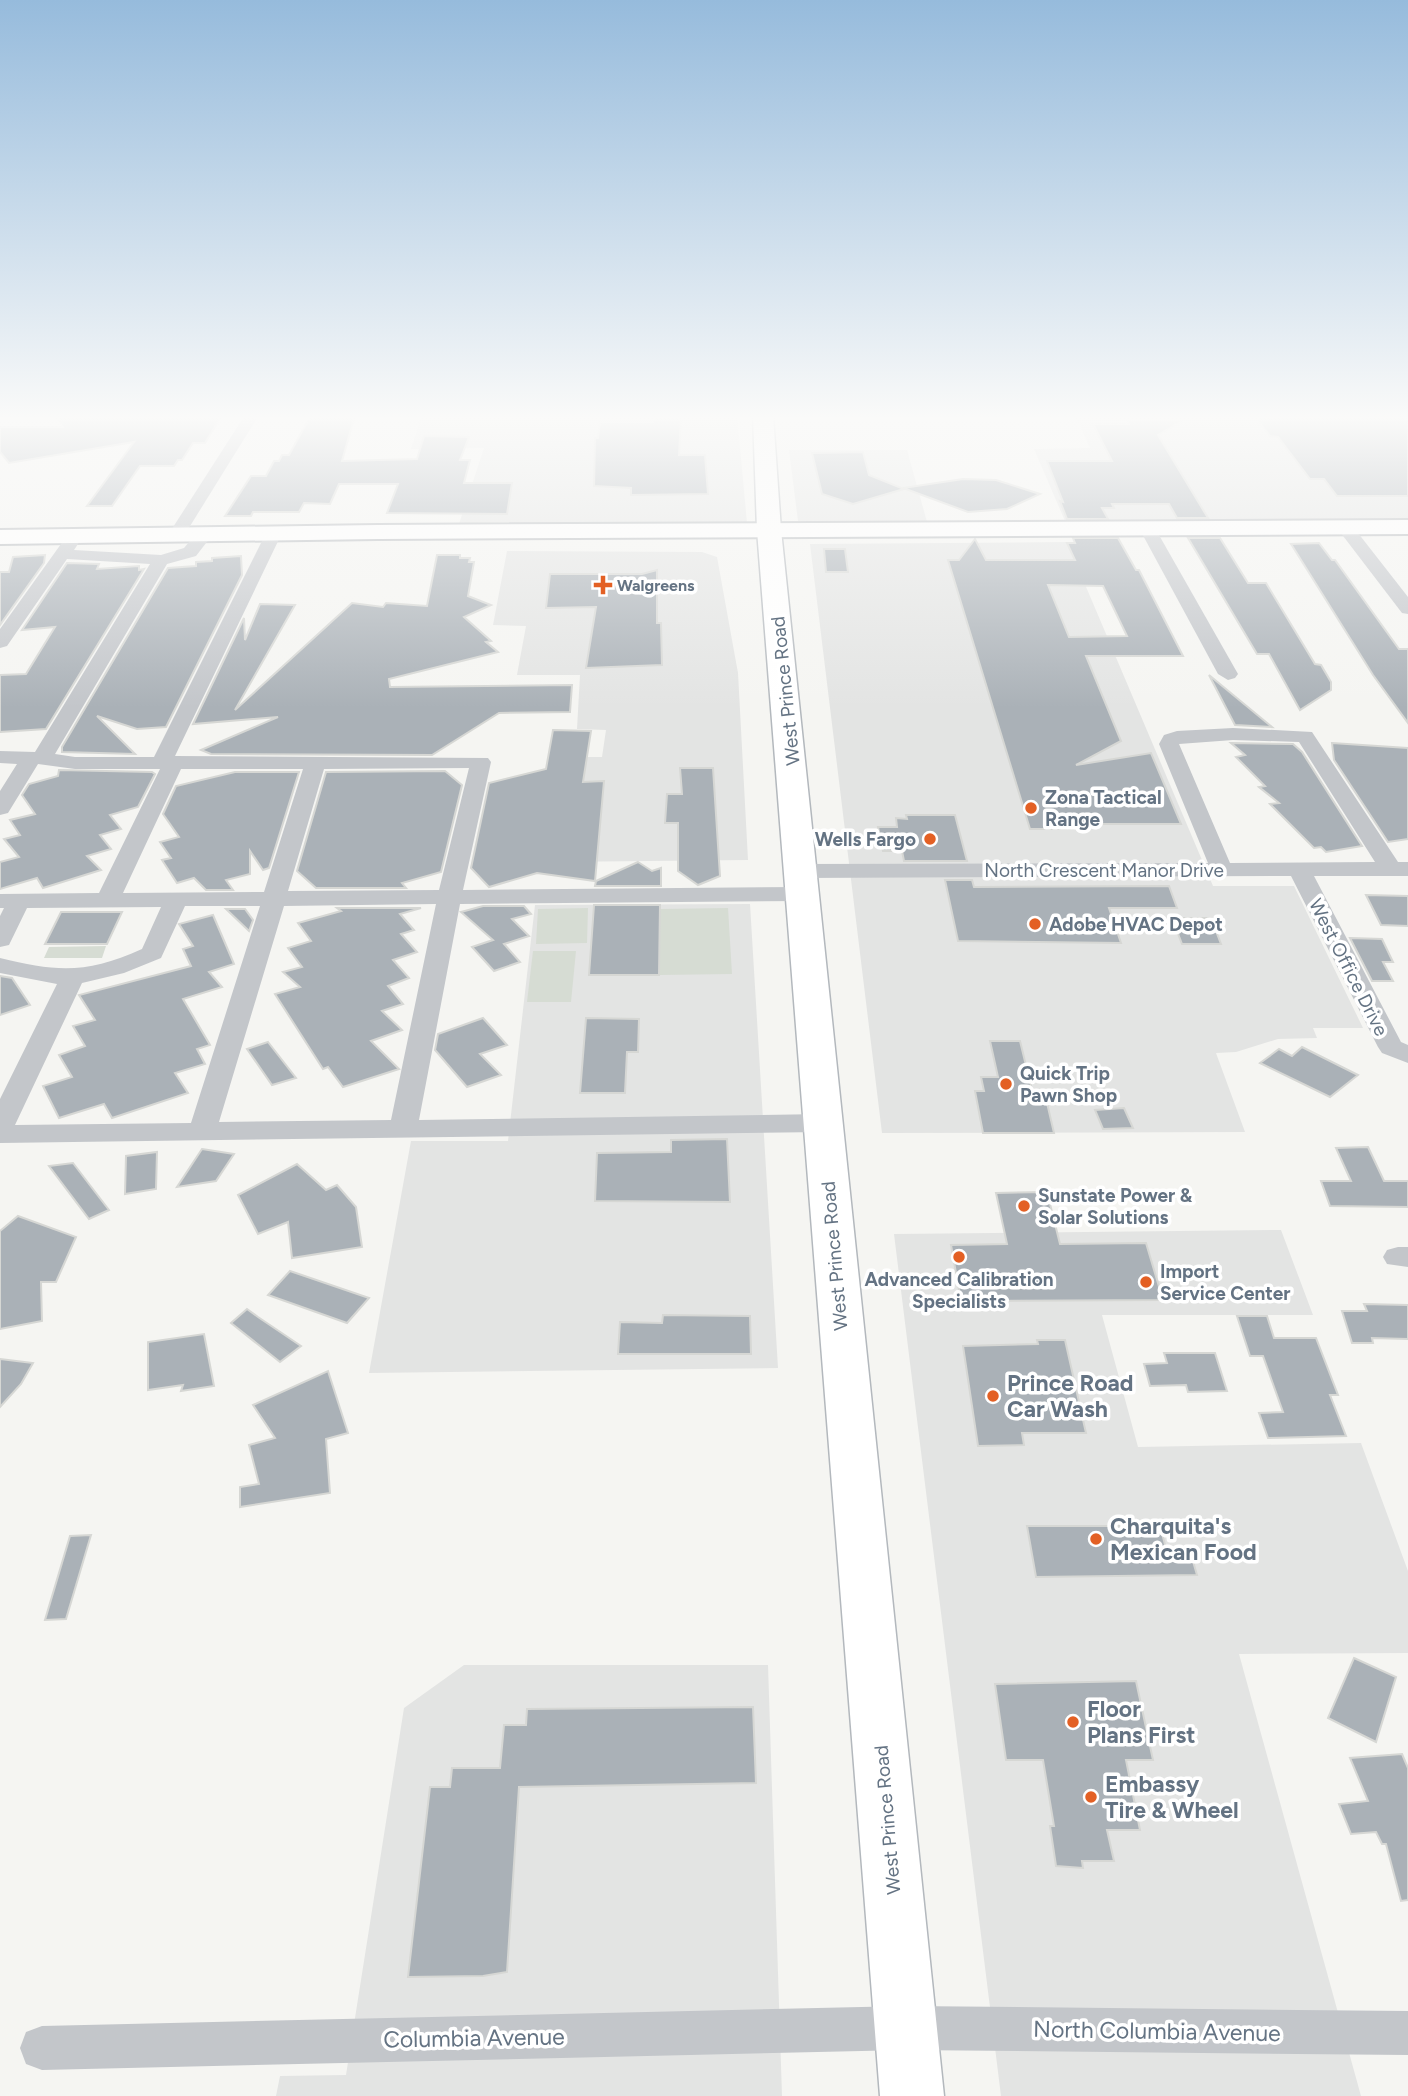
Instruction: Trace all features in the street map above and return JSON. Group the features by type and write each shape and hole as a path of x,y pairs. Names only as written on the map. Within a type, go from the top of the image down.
{"main road":[{"name":"West Prince Road","path":"768,513 912,2096"},
{"path":"0,537 69,545 176,535 274,533 1408,527"}],"street":[{"path":"176,535 190,513"},
{"path":"1147,528 1228,674"},
{"path":"1345,528 1408,609"},
{"path":"107,901 167,759 274,533"},
{"path":"0,642 69,545 161,560 190,552 205,534"},
{"path":"0,808 36,758 161,560"},
{"path":"1222,870 1169,744 1171,739 1233,734 1305,736 1400,869"},
{"path":"0,757 75,763 167,759 481,762 449,899 403,1129"},
{"path":"202,1132 316,762"},
{"name":"West Office Drive","path":"1299,869 1391,1047 1408,1055"},
{"name":"North Crescent Manor Drive","path":"10,901 449,899 801,883 1222,870 1400,869"},
{"path":"0,965 12,970 72,978 112,971 152,953 176,900"},
{"path":"0,940 10,901"},
{"path":"0,1127 72,978"},
{"path":"0,1134 823,1123"},
{"name":"North Columbia Avenue","path":"906,2028 1408,2034"},
{"name":"Columbia Avenue","path":"42,2048 906,2028"}],"shaded area":[{"path":"463,513 746,513 747,523 459,524"},
{"path":"797,513 924,513 927,522 798,521"},
{"path":"1061,513 1408,513 1408,519 1065,521"},
{"path":"1067,542 1213,886 1294,886 1363,1028 1313,1028 1317,1038 1278,1039 1236,1052 1216,1053 1245,1132 882,1133 810,544"},
{"path":"507,551 702,552 717,557 738,673 748,860 550,862 560,757 602,757 606,730 577,729 580,675 517,675 526,626 493,625"},
{"path":"750,904 778,1368 369,1373 411,1141 508,1141 535,905"},
{"path":"588,908 587,943 536,944 538,909"},
{"path":"728,908 732,974 659,975 660,909"},
{"path":"106,946 102,958 44,958 49,947"},
{"path":"533,951 576,951 571,1002 527,1002"},
{"path":"1281,1230 1313,1315 1102,1315 1138,1447 1361,1443 1408,1571 1408,1653 1239,1654 1361,2096 1001,2096 894,1234"},
{"path":"464,1665 768,1665 782,2096 276,2096 280,2076 346,2075 404,1708"}],"building":[{"path":"227,513 253,513 251,516 225,516"},
{"path":"387,513 507,513 507,514"},
{"path":"1065,513 1105,513 1108,519 1067,519"},
{"path":"1174,513 1205,513 1208,518 1177,518"},
{"path":"1073,538 1118,538 1136,570 1139,570 1183,656 1086,656 1121,741 1076,765 1151,753 1181,824 1068,824 1070,829 1030,829 948,560 959,560 975,539 986,560 1075,560 1067,543 1075,543","holes":["1048,585 1103,586 1127,636 1069,637"]},
{"path":"1188,538 1220,538 1248,583 1266,583 1315,664 1321,665 1331,682 1331,690 1300,710 1269,654 1257,654"},
{"path":"1319,543 1332,560 1335,560 1399,649 1408,649 1408,723 1373,675 1291,544"},
{"path":"824,549 845,549 848,572 826,572"},
{"path":"45,555 44,563 0,625 0,572 9,572 13,557"},
{"path":"437,555 460,555 460,558 470,558 469,562 474,562 468,596 491,605 464,617 491,641 486,642 498,652 389,679 390,687 572,685 570,712 499,713 432,755 211,754 201,750 278,717 193,724 244,618 245,640 260,604 295,605 235,710 352,603 383,607 386,603 427,606"},
{"path":"241,556 242,575 166,727 137,729 97,716 135,754 62,752 62,747 168,568 196,566 196,562 212,561 212,558"},
{"path":"67,563 99,564 97,569 139,566 139,570 144,569 46,729 0,732 0,675 26,674 55,627 22,630"},
{"path":"657,570 657,623 661,623 662,665 586,668 596,607 546,608 550,574 642,574"},
{"path":"1209,675 1272,727 1235,725"},
{"path":"553,730 591,731 583,782 604,781 595,881 537,873 489,887 471,868 489,783 546,769"},
{"path":"1231,743 1293,744 1302,752 1362,846 1326,852 1321,847 1314,848 1270,804 1279,803 1259,787 1265,786 1236,757 1245,755"},
{"path":"1332,743 1408,748 1408,839 1388,842 1334,760"},
{"path":"680,768 713,768 720,876 698,885 678,871 678,823 665,823 667,794 682,794"},
{"path":"59,770 155,774 138,807 110,815 121,829 100,835 111,849 87,856 101,870 43,888 37,878 0,889 0,862 19,857 4,839 20,835 10,820 35,814 22,795 29,784 58,776"},
{"path":"445,771 462,785 441,872 402,883 406,888 316,888 297,871 326,772"},
{"path":"235,772 299,772 269,868 263,870 250,851 250,874 226,880 233,890 206,890 194,878 177,883 162,860 171,858 160,842 179,837 163,814 176,786"},
{"name":"Wells Fargo","path":"906,815 955,815 967,861 904,861 902,851 883,851 878,827 897,827 896,818 907,819"},
{"path":"638,862 652,871 661,868 661,886 595,886 596,881"},
{"name":"Adobe HVAC Depot","path":"945,880 972,880 974,887 1169,886 1177,908 1109,908 1121,943 958,941"},
{"path":"1366,895 1408,896 1408,926 1381,925"},
{"path":"594,905 660,905 659,975 589,975"},
{"path":"483,906 524,906 531,914 512,919 529,936 504,944 520,962 494,971 472,947 493,940 461,912"},
{"path":"337,908 421,908 400,914 414,930 401,934 417,952 393,960 409,978 388,986 403,1004 382,1011 402,1030 371,1041 399,1069 343,1087 328,1067 323,1069 275,994 300,987 283,972 302,967 288,948 311,941 298,923 341,911"},
{"path":"226,909 245,909 253,920 249,931"},
{"path":"61,912 122,912 107,944 45,944"},
{"path":"213,915 234,964 209,972 222,987 183,999 210,1045 197,1049 205,1064 175,1073 188,1093 112,1118 104,1104 59,1118 43,1086 72,1077 59,1055 85,1046 73,1026 95,1020 79,995 191,966 183,949 193,946 179,924"},
{"path":"1172,918 1211,918 1221,944 1182,944"},
{"path":"1350,938 1382,939 1393,962 1383,962 1393,981 1372,981"},
{"path":"0,976 12,978 30,1005 0,1015"},
{"path":"483,1018 507,1045 480,1054 501,1075 467,1087 435,1050 438,1034"},
{"path":"586,1018 639,1019 638,1052 627,1052 625,1093 580,1093"},
{"name":"Quick Trip Pawn Shop","path":"990,1041 1020,1041 1032,1090 1044,1090 1054,1133 983,1133 975,1091 984,1091 981,1077 998,1077"},
{"path":"268,1042 296,1078 272,1085 247,1049"},
{"path":"1302,1047 1358,1075 1330,1097 1260,1063 1279,1049 1292,1056"},
{"path":"1124,1108 1133,1128 1103,1129 1095,1110"},
{"path":"727,1139 730,1202 595,1201 597,1153 671,1152 671,1140"},
{"path":"1368,1147 1384,1181 1408,1181 1408,1207 1330,1206 1321,1181 1351,1181 1336,1148"},
{"path":"202,1149 234,1154 216,1181 177,1187"},
{"path":"157,1152 156,1189 125,1194 126,1156"},
{"path":"73,1163 109,1210 89,1219 49,1166"},
{"path":"297,1164 326,1190 337,1185 356,1207 362,1247 292,1258 288,1222 258,1234 238,1195"},
{"path":"1047,1192 1060,1244 1146,1243 1163,1300 961,1301 951,1245 1007,1244 996,1193"},
{"path":"18,1216 76,1237 56,1282 41,1282 42,1321 0,1329 0,1231"},
{"path":"290,1271 369,1298 347,1323 268,1295"},
{"path":"1364,1304 1408,1305 1408,1339 1372,1338 1373,1343 1352,1343 1342,1311 1367,1311"},
{"path":"247,1309 301,1346 280,1362 231,1323"},
{"path":"663,1315 750,1316 751,1354 618,1354 620,1322 662,1323"},
{"path":"1237,1316 1267,1316 1274,1338 1316,1338 1338,1395 1330,1395 1346,1436 1268,1438 1259,1413 1283,1412 1263,1356 1250,1356"},
{"path":"204,1334 214,1386 181,1391 183,1385 148,1390 148,1342"},
{"path":"1037,1340 1065,1340 1086,1433 1022,1433 1024,1445 978,1446 963,1346 1038,1344"},
{"path":"1164,1353 1215,1353 1227,1391 1188,1392 1186,1385 1150,1386 1144,1364 1167,1363"},
{"path":"0,1359 33,1363 21,1384 0,1407"},
{"path":"328,1371 348,1433 326,1439 330,1493 240,1507 240,1487 259,1484 249,1445 275,1438 253,1405"},
{"name":"Charquita's Mexican Food","path":"1027,1526 1160,1526 1167,1552 1190,1551 1197,1575 1036,1577"},
{"path":"91,1535 66,1619 45,1620 70,1536"},
{"path":"1354,1658 1396,1677 1376,1742 1328,1718"},
{"path":"1136,1681 1153,1760 1126,1760 1140,1830 1107,1830 1114,1861 1082,1861 1083,1868 1056,1866 1050,1826 1054,1826 1043,1760 1006,1760 995,1684"},
{"path":"753,1707 756,1783 519,1787 507,1972 483,1976 408,1977 430,1787 450,1787 452,1768 500,1768 504,1725 526,1725 527,1709"},
{"path":"1402,1754 1408,1768 1408,1900 1401,1901 1386,1844 1382,1844 1376,1832 1351,1834 1339,1804 1368,1801 1350,1758"}],"place":[{"name":"Walgreens","path":"603,585"},
{"name":"Zona Tactical Range","path":"1031,808"},
{"name":"Wells Fargo","path":"930,839"},
{"name":"Adobe HVAC Depot","path":"1035,924"},
{"name":"Quick Trip Pawn Shop","path":"1006,1084"},
{"name":"Sunstate Power & Solar Solutions","path":"1024,1206"},
{"name":"Advanced Calibration Specialists","path":"959,1257"},
{"name":"Import Service Center","path":"1146,1282"},
{"name":"Prince Road Car Wash","path":"993,1396"},
{"name":"Charquita's Mexican Food","path":"1096,1539"},
{"name":"Floor Plans First","path":"1073,1722"},
{"name":"Embassy Tire & Wheel","path":"1091,1797"}]}
